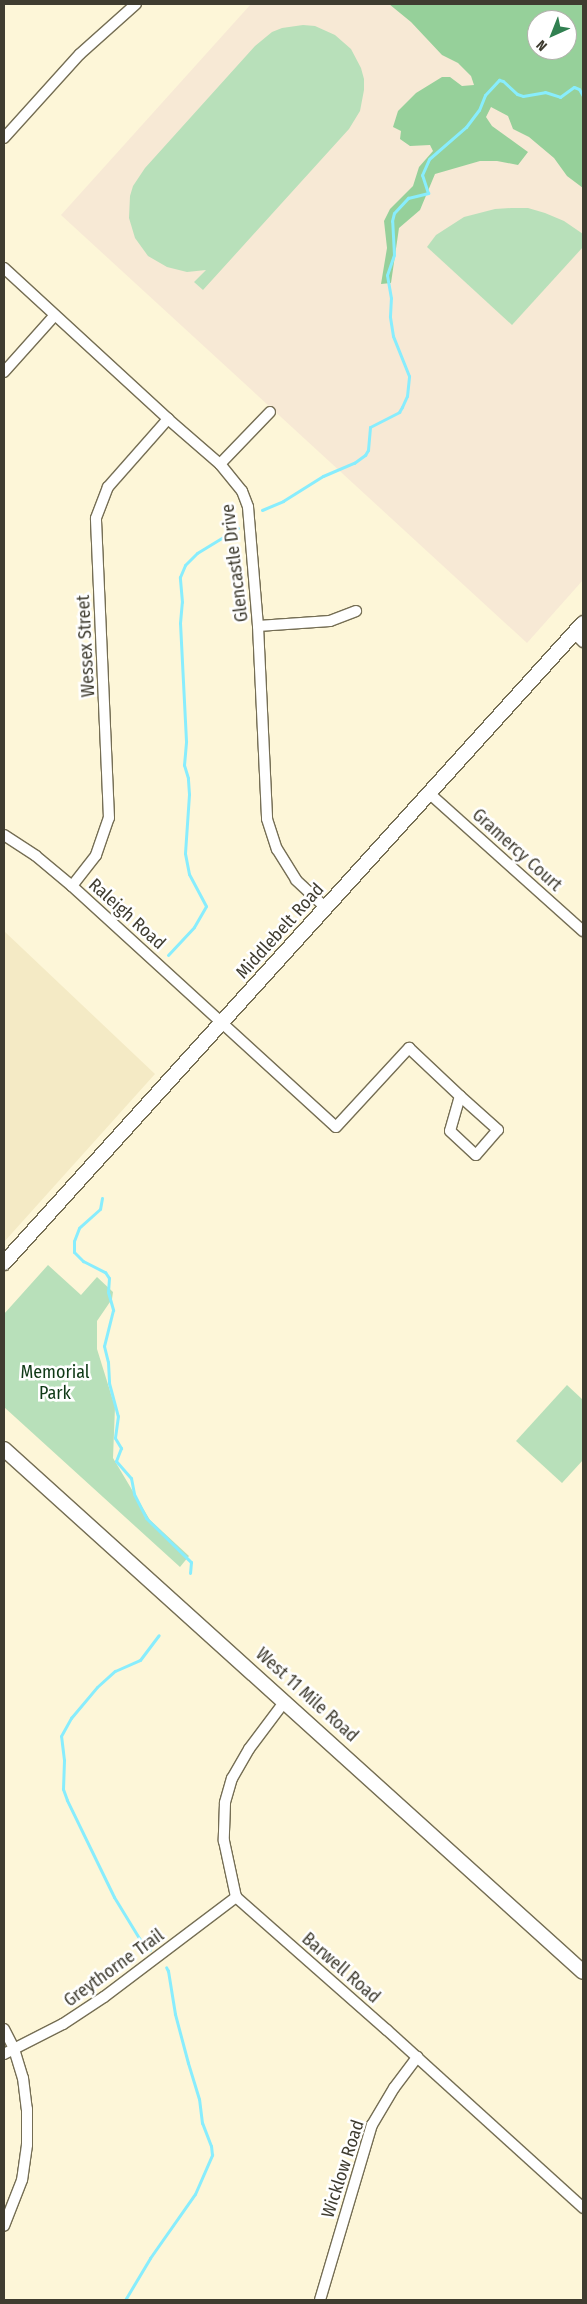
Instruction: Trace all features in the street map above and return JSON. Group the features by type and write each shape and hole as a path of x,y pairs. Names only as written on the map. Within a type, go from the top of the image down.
{"street":[{"path":"4,138 80,54 136,4"},
{"name":"Glencastle Drive","path":"4,268 168,419 220,464 242,491 248,506 258,626 267,819 277,849 296,880 326,908"},
{"path":"4,372 55,315"},
{"path":"220,464 270,412"},
{"name":"Wessex Street","path":"72,886 96,855 110,818 96,518 108,487 168,419"},
{"path":"258,626 330,621 356,611"},
{"name":"Middlebelt Road","path":"4,1263 429,794 580,633"},
{"name":"Gramercy Court","path":"429,794 583,931"},
{"name":"Raleigh Road","path":"4,835 36,856 72,886 336,1127 409,1048 460,1096"},
{"path":"460,1096 498,1130 476,1155 450,1131 460,1096"},
{"name":"West 11 Mile Road","path":"4,1449 583,1972"},
{"path":"236,1897 224,1841 225,1803 232,1778 245,1756 285,1701"},
{"name":"Greythorne Trail","path":"4,2054 63,2024 104,1997 236,1897"},
{"name":"Barwell Road","path":"236,1897 417,2057 583,2208"},
{"path":"4,2030 14,2049 22,2078 27,2109 27,2145 22,2180 4,2226"},
{"name":"Wicklow Road","path":"320,2300 372,2125 394,2088 417,2057"}],"shaded area":[{"path":"251,4 395,4 583,176 583,580 527,643 61,215"},
{"path":"4,931 155,1074 4,1242"}],"green space":[{"path":"389,4 583,4 583,188 567,176 554,158 529,137 513,129 508,116 491,107 486,117 492,126 528,152 518,165 497,161 480,161 435,174 420,210 399,228 391,283 381,284 387,248 384,221 390,209 413,186 419,167 433,151 430,145 410,146 400,139 401,131 393,127 398,111 416,93 442,77 450,77 462,86 474,85 471,76 458,63 442,55 411,22"},
{"path":"303,25 315,26 335,35 351,49 361,68 364,79 360,111 349,129 203,290 194,282 206,270 187,272 167,267 148,256 135,238 129,218 130,196 133,186 145,168 255,46 272,32 282,28"},
{"path":"528,208 545,213 564,221 583,234 583,247 512,325 427,247 436,235 464,217 495,209"},
{"name":"Memorial Park","path":"48,1265 81,1295 97,1277 113,1292 112,1299 97,1321 97,1349 115,1407 113,1458 150,1520 189,1556 180,1567 4,1407 4,1314"},
{"path":"567,1385 583,1400 583,1460 562,1483 516,1441"}],"waterway":[{"path":"262,510 283,501 323,476 354,463 365,455 368,450 370,427 399,412 402,407 407,396 409,376 393,336 390,316 391,298 387,275 394,255 392,221 394,213 408,198 428,193 422,175 429,159 466,127 479,110 485,95 499,80 503,81 517,94 523,96 545,92 560,97 574,87 579,89 583,96"},
{"path":"168,955 194,927 206,906 189,874 185,853 189,794 188,778 184,765 186,741 180,623 182,602 180,577 185,565 197,553 238,528"},
{"path":"102,1198 100,1209 79,1228 74,1241 74,1252 83,1261 105,1272 109,1278 108,1292 113,1310 104,1346 108,1362 109,1383 118,1416 115,1438 121,1448 116,1461 131,1478 134,1494 146,1518 191,1562 190,1573"},
{"path":"150,1950 139,1938 114,1897 67,1800 63,1789 64,1760 61,1736 71,1718 97,1687 115,1671 140,1660 159,1635"},
{"path":"583,1935 583,1943"},
{"path":"125,2300 150,2258 195,2194 212,2155 211,2146 202,2123 199,2099 175,2014 166,1967"}]}
